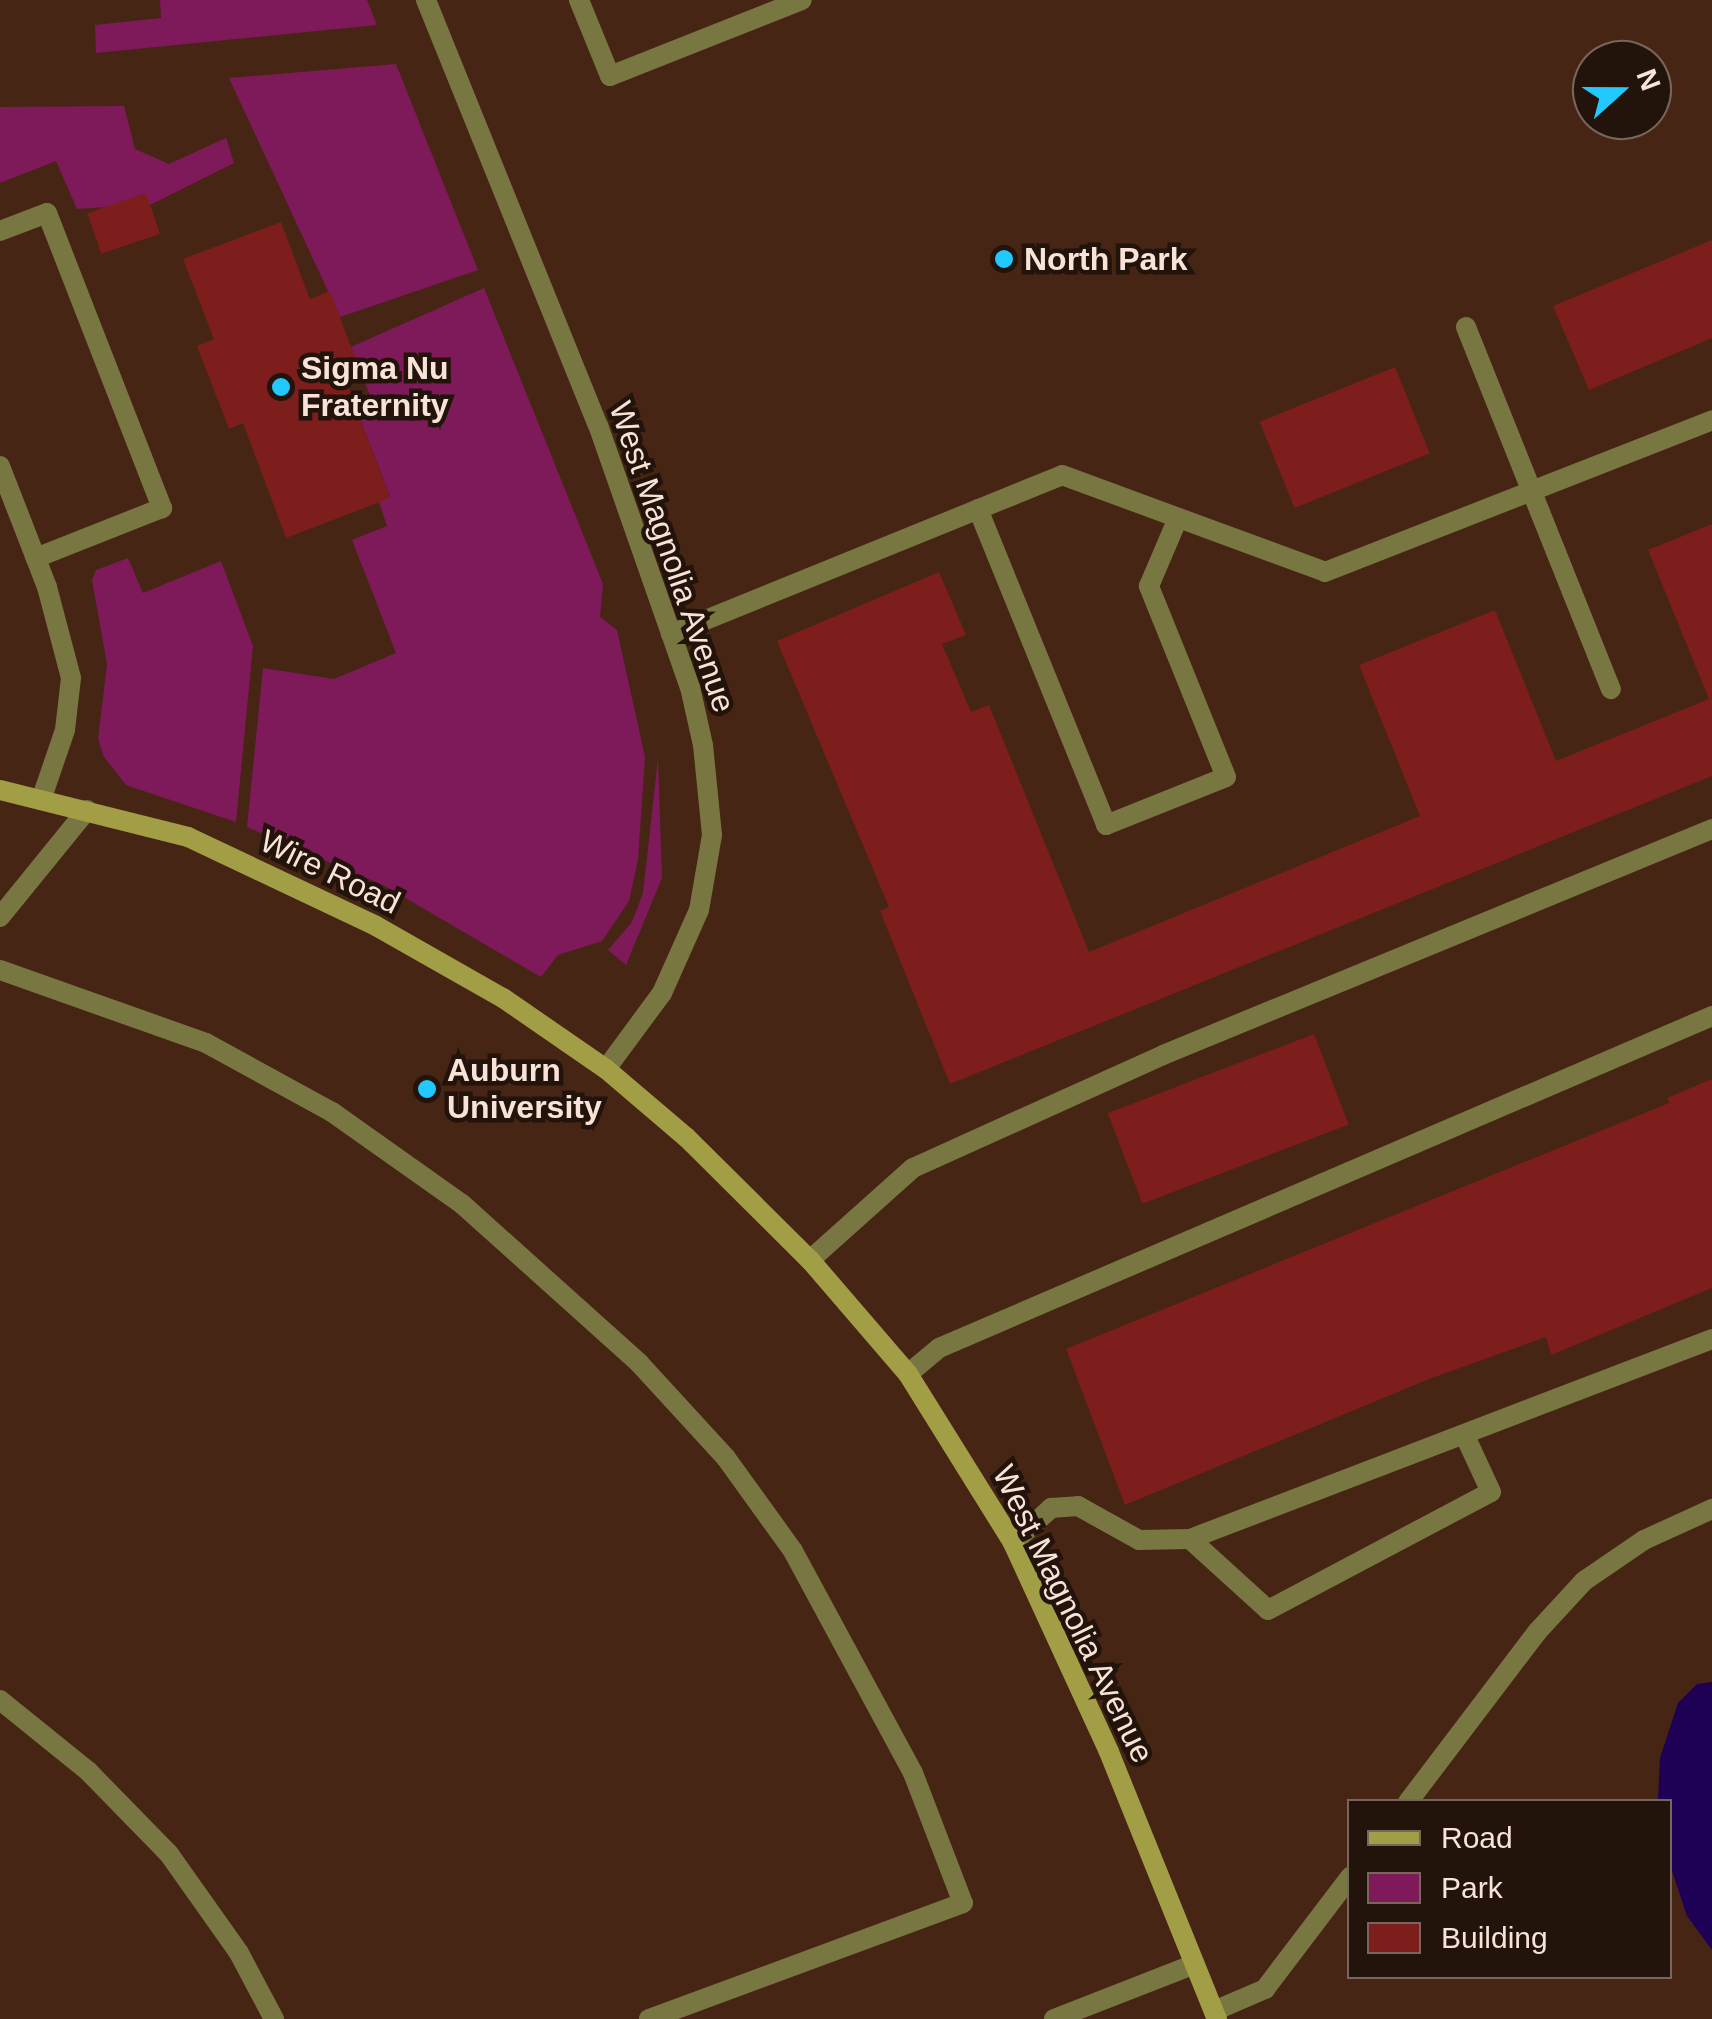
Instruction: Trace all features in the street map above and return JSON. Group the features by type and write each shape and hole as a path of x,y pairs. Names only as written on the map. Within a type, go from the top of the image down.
{"street":[{"name":"West Magnolia Avenue","path":"426,0 598,425 672,634 706,761 709,871 686,944 662,993 606,1069 686,1136 810,1260 908,1374 1012,1544 1109,1752 1215,2015"},
{"path":"579,0 610,76 802,0"},
{"path":"0,230 47,213 162,508 36,558"},
{"path":"1466,326 1611,689"},
{"path":"672,634 1062,475 1325,572 1712,420"},
{"path":"0,466 36,558 71,678 65,730 40,800"},
{"path":"978,509 1106,825 1226,777 1149,586 1178,518"},
{"name":"Wire Road","path":"0,790 188,837 376,926 503,998 606,1069"},
{"path":"0,917 86,810"},
{"path":"810,1260 913,1168 1163,1056 1712,829"},
{"path":"0,970 206,1043 332,1112 462,1204 638,1363 726,1458 794,1551 913,1772 963,1903 649,2019"},
{"path":"908,1374 939,1348 1712,1016"},
{"path":"1012,1544 1051,1508 1078,1506 1139,1540 1190,1539 1712,1339"},
{"path":"1190,1539 1268,1610 1491,1492 1464,1436"},
{"path":"1410,1799 1537,1632 1584,1581 1644,1540 1712,1510"},
{"path":"0,1700 88,1771 168,1854 240,1952 274,2019"},
{"path":"1215,2015 1264,1988 1347,1882"},
{"path":"1054,2019 1195,1964"}],"green space":[{"path":"160,0 367,0 377,25 96,53 95,25 161,18"},
{"path":"396,64 478,270 340,317 229,78"},
{"path":"124,106 135,149 169,164 226,138 234,163 152,204 77,209 56,161 0,183 0,107"},
{"path":"484,288 603,584 600,617 617,630 645,757 638,860 629,901 602,941 558,955 541,977 385,886 247,827 263,668 334,679 396,653 352,540 387,526 379,502 390,497 351,395 375,408 351,347"},
{"path":"128,558 143,593 221,561 253,646 236,822 126,785 104,757 98,739 107,664 92,580 96,570"},
{"path":"658,758 662,878 626,965 608,950 632,922 643,893"}],"shaded area":[{"path":"1712,1682 1712,1950 1687,1916 1672,1871 1672,1799 1658,1799 1660,1758 1678,1703 1697,1684"}],"building":[{"path":"146,193 160,234 101,254 87,213"},
{"name":"Sigma Nu Fraternity","path":"281,222 310,299 330,291 361,373 345,379 390,498 286,538 243,423 229,429 197,346 214,339 183,259"},
{"path":"1712,240 1712,338 1589,390 1553,306"},
{"path":"1395,367 1430,453 1294,508 1260,422"},
{"path":"1712,524 1712,776 950,1084 880,911 889,907 777,641 939,572 966,635 942,644 971,712 989,705 1089,952 1420,816 1359,665 1495,610 1556,761 1709,699 1648,550"},
{"path":"1314,1034 1349,1125 1142,1204 1108,1113"},
{"path":"1712,1079 1712,1288 1551,1355 1546,1337 1429,1379 1125,1505 1066,1349 1669,1103 1667,1098"}],"place":[{"name":"North Park","path":"1004,259"},
{"name":"Sigma Nu Fraternity","path":"281,387"},
{"name":"Auburn University","path":"427,1089"}]}
